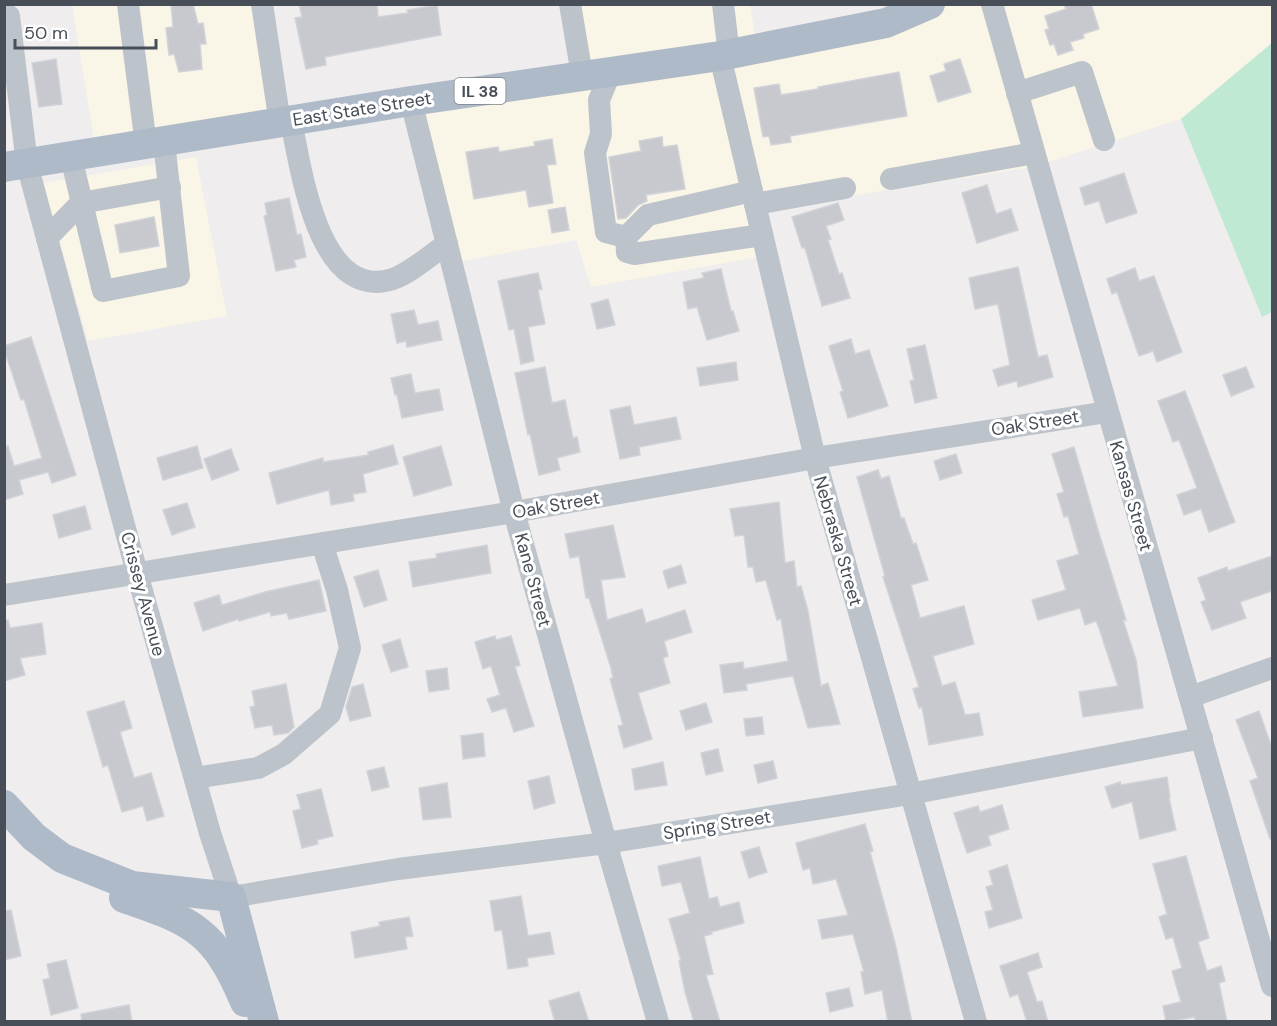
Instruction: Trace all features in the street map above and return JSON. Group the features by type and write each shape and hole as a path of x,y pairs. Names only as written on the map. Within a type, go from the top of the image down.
{"main road":[{"name":"East State Street","path":"16,166 411,101 724,55 930,4"},
{"path":"4,806 34,837 84,878 108,893 179,918 200,931 221,953 253,1022"},
{"path":"62,858 132,886 231,897"},
{"name":"Crissey Avenue","path":"231,897 264,1022"}],"street":[{"path":"71,157 103,291 179,276 170,187 155,143 128,4"},
{"path":"262,4 285,122 319,232 337,261 355,277 374,282 393,279 447,244"},
{"path":"570,4 582,75"},
{"name":"Nebraska Street","path":"723,4 724,55 753,198 815,458 976,1022"},
{"name":"Kansas Street","path":"992,4 1272,986"},
{"name":"Crissey Avenue","path":"9,16 16,166 47,238 137,573 231,897"},
{"path":"611,71 598,100 601,134 595,153 606,232 626,237"},
{"path":"1017,93 1082,72 1104,141"},
{"name":"Kane Street","path":"411,101 514,512 658,1022"},
{"path":"891,179 1034,153"},
{"path":"47,238 81,203 170,187"},
{"path":"762,235 634,254 627,252 626,237 648,215 753,198 845,188"},
{"name":"Oak Street","path":"4,595 514,512 815,458 1107,411"},
{"path":"195,778 258,768 284,754 330,714 350,648 324,543"},
{"path":"1190,697 1272,668"},
{"name":"Spring Street","path":"231,897 398,869 606,843 910,794 1202,738"}],"shaded area":[{"path":"72,5 257,5 275,119 95,147"},
{"path":"574,5 750,5 757,46 585,71"},
{"path":"935,5 987,5 1032,167 762,210 763,256 591,287 576,240 457,262 416,105"},
{"path":"998,5 1272,5 1272,43 1181,119 1042,164"},
{"path":"196,157 227,316 88,341 43,183"}],"green space":[{"path":"1272,43 1272,312 1262,317 1181,119"}],"building":[{"path":"171,4 193,4 198,24 203,23 206,44 200,44 202,69 179,72 174,54 169,55 166,28 173,27"},
{"path":"299,4 377,4 378,17 408,13 407,10 437,5 441,35 325,57 326,65 306,69 295,18 302,17"},
{"path":"1064,4 1091,4 1099,29 1083,34 1084,38 1070,42 1073,50 1058,55 1054,44 1050,45 1045,30 1049,29 1045,16 1066,9"},
{"path":"56,59 62,104 39,107 32,63"},
{"path":"960,59 971,92 938,102 930,76 946,71 944,64"},
{"path":"899,72 907,116 790,136 791,142 771,145 769,136 763,137 754,88 779,84 781,95"},
{"path":"662,137 663,147 677,145 685,189 646,195 647,201 638,205 626,218 618,219 609,157 641,151 639,141"},
{"path":"552,139 556,164 547,165 553,203 529,207 526,190 474,199 466,152 498,147 499,152 535,146 534,142"},
{"path":"1124,173 1137,213 1106,223 1099,201 1085,205 1080,188"},
{"path":"987,185 996,214 1011,209 1018,230 977,243 962,193"},
{"path":"289,198 297,235 301,234 306,257 294,260 296,267 276,271 264,216 267,215 265,203"},
{"path":"838,203 844,220 826,226 839,274 842,273 850,298 822,306 805,248 802,248 792,217"},
{"path":"565,207 569,230 552,233 548,210"},
{"path":"154,217 159,246 120,253 115,225"},
{"path":"1018,267 1038,357 1047,355 1053,377 1018,387 1017,381 998,386 993,370 1010,365 998,304 975,309 969,278"},
{"path":"1135,268 1139,281 1154,276 1182,352 1157,362 1153,351 1139,356 1117,292 1112,294 1107,279"},
{"path":"721,269 731,311 733,311 739,331 707,340 697,307 688,309 683,282 704,278 702,273"},
{"path":"538,273 542,289 538,290 545,324 528,327 534,361 521,364 514,329 509,330 498,281"},
{"path":"608,299 615,325 597,329 591,304"},
{"path":"414,310 418,325 438,321 442,340 407,347 406,341 397,343 391,314"},
{"path":"31,337 76,475 52,483 48,472 19,480 23,494 4,500 4,447 8,446 14,466 42,458 24,399 21,400 4,349 4,346"},
{"path":"851,339 855,354 869,350 888,406 848,418 840,392 843,391 829,346"},
{"path":"925,345 937,398 915,403 910,381 914,380 907,349"},
{"path":"736,362 738,380 700,386 697,368"},
{"path":"545,367 552,403 565,400 573,438 577,437 580,452 557,458 560,470 539,475 515,373"},
{"path":"1246,367 1254,387 1231,396 1223,375"},
{"path":"411,374 415,393 439,389 443,410 402,418 391,378"},
{"path":"1185,391 1235,522 1209,532 1201,509 1184,515 1177,495 1197,488 1179,440 1173,442 1158,401"},
{"path":"630,406 634,425 676,417 681,439 639,447 640,455 620,459 610,410"},
{"path":"393,445 398,464 363,474 366,492 353,494 354,501 331,505 329,490 277,504 269,473 323,458 323,462 368,455 368,452"},
{"path":"197,446 203,468 163,480 157,458"},
{"path":"441,446 452,485 414,496 403,457"},
{"path":"1074,447 1126,620 1123,620 1136,660 1143,708 1083,717 1079,692 1118,686 1096,621 1085,625 1080,608 1038,620 1032,600 1066,590 1057,561 1079,554 1068,516 1064,517 1057,494 1064,492 1052,454"},
{"path":"231,449 239,470 212,480 204,459"},
{"path":"956,454 962,473 940,480 934,461"},
{"path":"878,470 881,479 889,476 901,518 904,518 913,544 916,543 928,580 911,585 920,618 964,606 974,644 933,656 942,686 955,682 965,715 979,713 983,735 929,745 922,707 919,708 913,689 919,687 883,577 885,576 857,477"},
{"path":"779,502 785,563 794,561 797,587 801,586 808,611 821,686 828,683 840,724 808,728 793,676 746,684 747,690 724,693 720,665 743,662 744,669 788,661 781,619 777,620 766,580 756,582 753,567 748,567 744,535 735,536 730,509"},
{"path":"187,503 195,527 172,535 163,510"},
{"path":"85,506 91,529 59,538 53,515"},
{"path":"613,525 625,577 601,580 607,620 642,609 646,623 685,610 692,632 664,641 668,656 663,658 670,683 638,693 652,739 624,748 618,726 623,725 610,679 613,678 611,668 589,598 586,598 579,556 570,558 565,534"},
{"path":"487,545 491,573 413,587 409,562 437,558 436,554"},
{"path":"1272,556 1272,591 1240,602 1246,618 1212,630 1201,602 1206,600 1198,578 1227,567 1228,571"},
{"path":"681,565 686,583 668,588 663,571"},
{"path":"378,570 387,600 364,607 354,577"},
{"path":"319,580 326,611 289,619 287,613 271,616 270,612 239,621 238,619 203,631 194,603 219,595 222,605 265,592"},
{"path":"4,620 8,620 10,628 42,623 46,654 20,658 25,675 4,681"},
{"path":"495,636 496,640 511,636 520,665 515,667 534,726 514,732 506,708 492,712 487,699 500,695 491,666 483,669 475,642"},
{"path":"400,639 408,667 391,672 382,645"},
{"path":"447,668 449,689 429,692 426,671"},
{"path":"286,684 294,727 288,733 274,735 272,725 255,728 250,707 255,706 252,691"},
{"path":"363,684 371,716 350,721 346,707 352,687"},
{"path":"124,701 132,728 120,732 134,778 151,773 164,816 147,821 143,806 122,812 108,765 103,767 87,712"},
{"path":"706,703 712,722 686,730 680,711"},
{"path":"1259,711 1272,748 1272,838 1270,839 1250,781 1258,778 1236,720"},
{"path":"762,717 764,734 746,736 744,719"},
{"path":"483,733 485,756 463,759 461,736"},
{"path":"718,749 723,771 706,775 701,753"},
{"path":"773,761 777,778 758,783 754,765"},
{"path":"663,762 667,785 635,790 632,769"},
{"path":"384,767 389,787 372,791 367,771"},
{"path":"549,776 555,803 534,809 528,781"},
{"path":"1167,777 1176,830 1140,839 1132,802 1112,808 1105,787 1120,782 1121,785"},
{"path":"447,783 451,817 423,820 419,788"},
{"path":"321,789 333,836 317,840 318,844 302,848 293,811 301,809 297,795"},
{"path":"1002,805 1009,829 988,836 991,845 967,853 954,813 978,806 980,812"},
{"path":"865,824 912,1022 888,1022 882,990 865,994 861,972 864,972 853,934 822,939 818,920 848,915 836,879 813,884 810,868 803,870 796,843"},
{"path":"759,847 767,872 749,878 741,852"},
{"path":"1186,856 1209,938 1198,942 1207,971 1221,966 1225,981 1219,983 1227,1022 1195,1022 1195,1017 1166,1022 1163,1006 1181,1002 1172,971 1182,968 1173,937 1166,939 1159,917 1167,914 1153,864"},
{"path":"700,857 709,899 717,897 720,907 739,902 744,923 704,936 713,974 706,975 720,1022 694,1022 669,919 690,913 681,882 662,886 658,866"},
{"path":"1007,865 1022,918 989,928 985,912 993,910 986,887 993,885 989,871"},
{"path":"521,896 528,936 550,932 554,954 527,958 528,966 508,969 502,930 495,931 490,901"},
{"path":"11,910 21,956 4,960 4,911"},
{"path":"409,917 413,936 405,937 407,949 355,958 351,932 380,926 379,922"},
{"path":"1038,953 1042,967 1027,972 1037,1002 1042,1001 1048,1022 1027,1022 1018,994 1010,997 1000,966"},
{"path":"66,960 78,1008 51,1015 43,980 50,978 47,964"},
{"path":"849,988 853,1006 830,1012 826,993"},
{"path":"579,992 589,1022 555,1022 549,1001"},
{"path":"129,1005 132,1022 82,1022 81,1014"}]}
